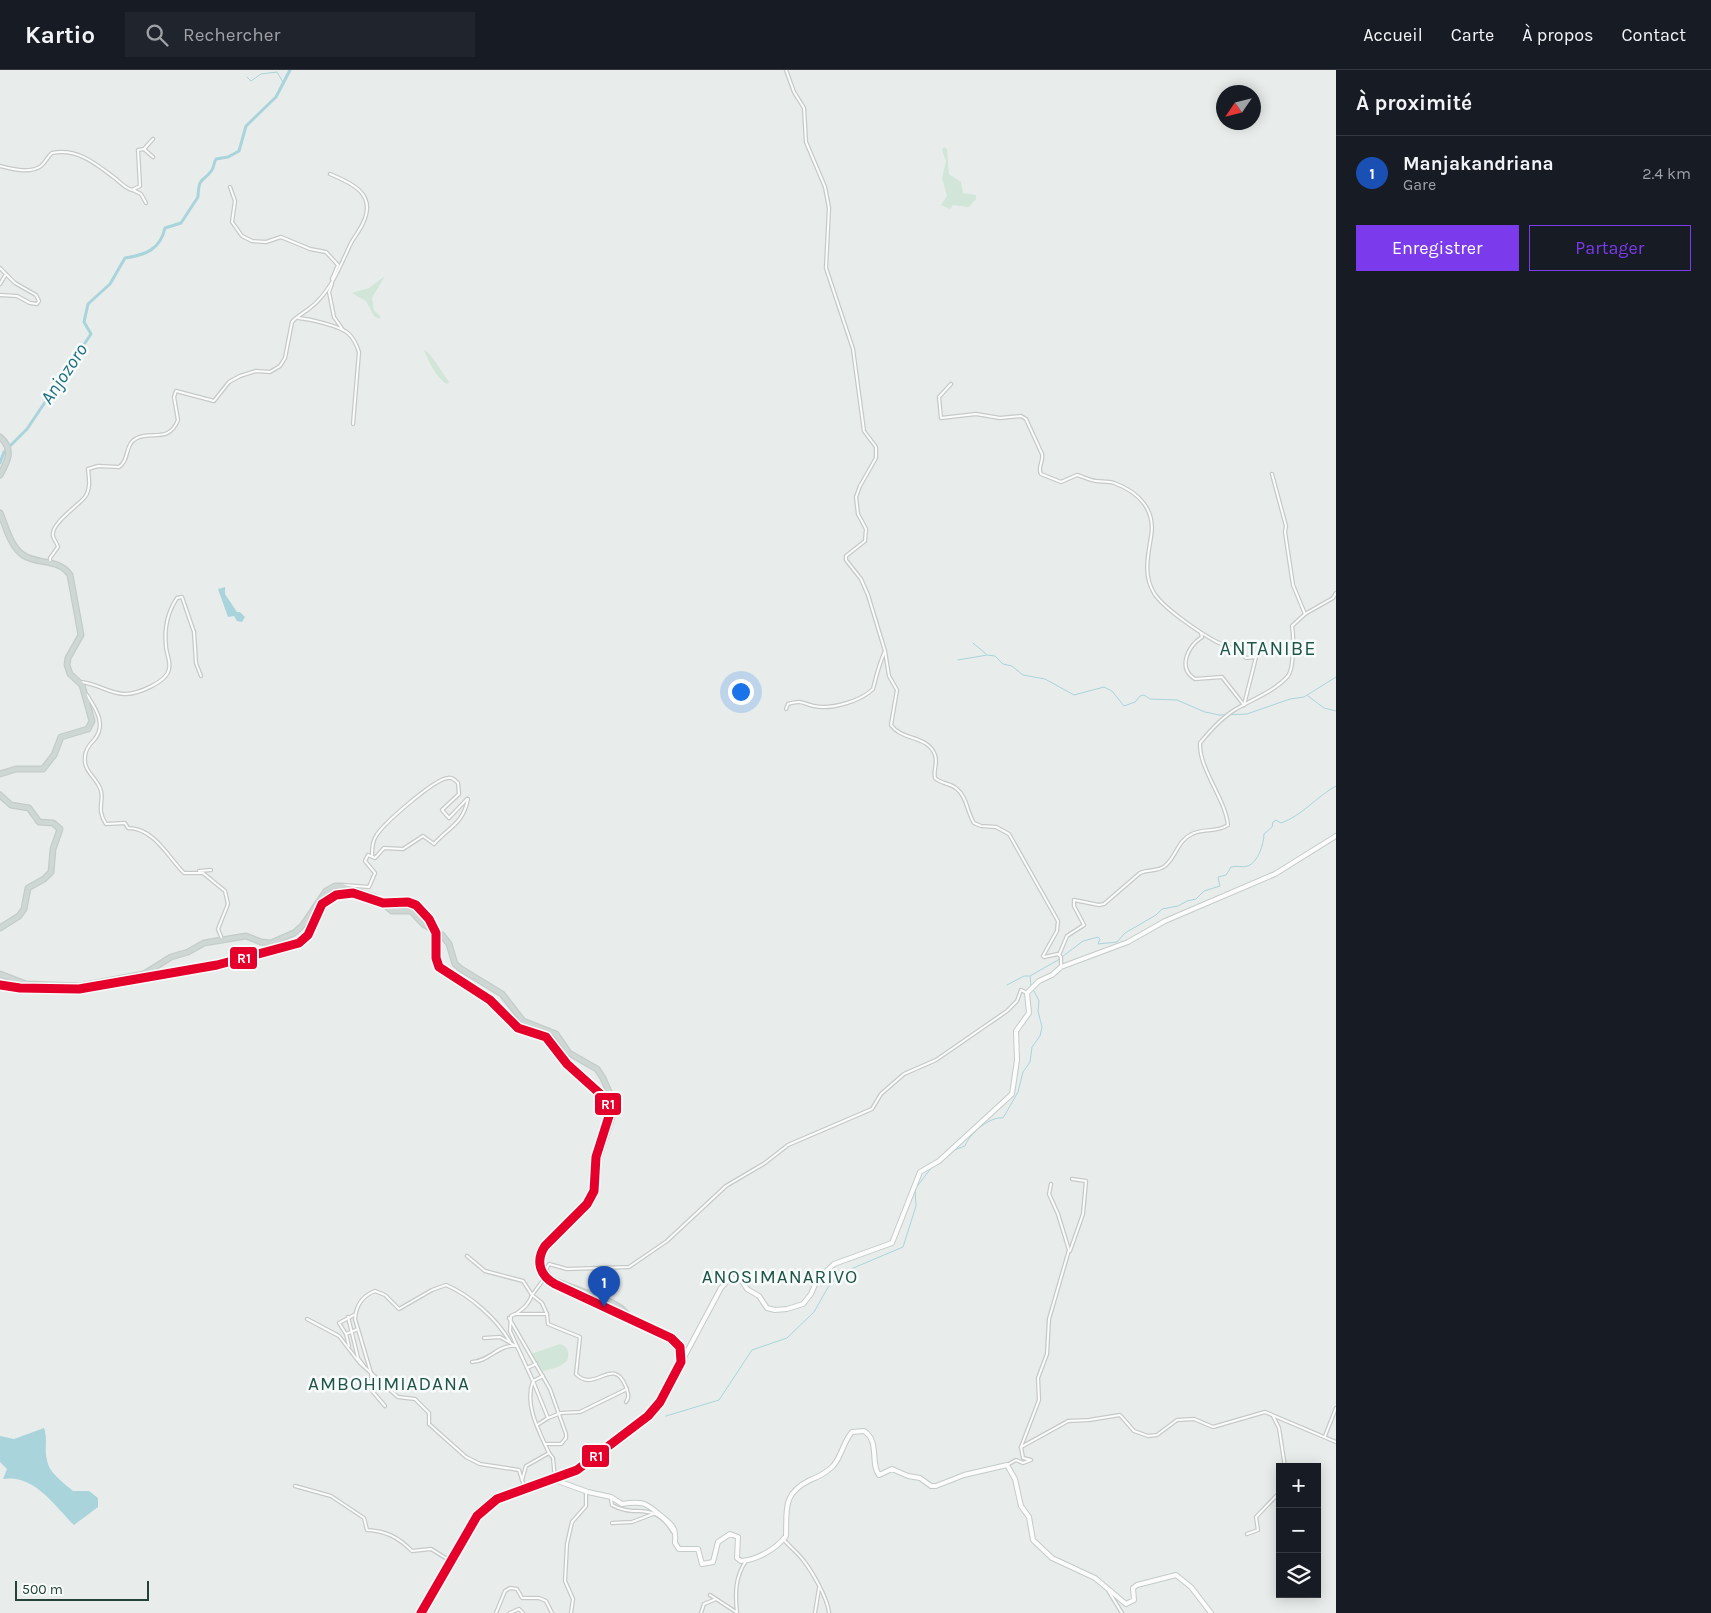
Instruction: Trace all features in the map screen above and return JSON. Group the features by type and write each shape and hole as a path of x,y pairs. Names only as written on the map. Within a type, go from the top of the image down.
{"main road":[{"path":"0,437 8,448 8,461 0,475"},
{"path":"0,513 18,551 35,560 50,563 66,570 72,584 81,635 68,658 67,665 70,674 82,686 92,719 90,727 61,737 53,757 43,769 16,769 0,774"},
{"path":"0,795 11,805 29,808 39,822 54,823 60,829 53,849 50,872 44,879 28,888 24,909 19,916 0,928"},
{"path":"0,974 26,984 64,986 96,984 144,974 171,957 188,952 204,943 246,936 261,942 271,943 294,933 303,925 326,891 341,886 375,897 392,911 411,911 422,924 442,935 448,944 455,964 502,994 523,1021 556,1034 570,1053 597,1070 603,1078 613,1108 597,1162 596,1192 588,1206 548,1245 543,1252 541,1265 543,1272 550,1279 611,1302 621,1308 631,1318 673,1339 681,1347 682,1361 656,1410 579,1471 495,1502 484,1510 423,1613"}],"street":[{"path":"786,70 794,92 804,108 806,142 825,187 828,208 826,268 853,349 864,431 876,447 876,458 856,497 858,514 866,529 865,541 846,556 846,560 865,586 885,651 889,676 898,690 890,720 892,728 906,736 922,741 932,749 936,759 935,778 951,785 962,793 974,823 1002,829 1015,842 1058,921 1057,931 1044,958 1060,956"},
{"path":"132,190 140,186 138,151 144,149 153,139"},
{"path":"144,149 153,157"},
{"path":"0,166 10,169 34,170 43,165 52,153 74,152 93,162 125,187 139,192 146,203"},
{"path":"50,563 50,558 58,547 53,536 54,530 73,506 86,496 89,488 88,469 98,466 120,467 125,463 129,445 136,439 158,437 171,431 178,420 174,398 176,392 214,400 229,382 240,376 256,371 270,372 277,369 284,358 289,330 295,318 310,308 332,282 364,222 366,202 358,188 330,174"},
{"path":"230,187 234,201 232,222 242,236 260,243 281,237 310,249 326,252 338,265 329,292 334,317 343,330 351,336 359,352 353,424"},
{"path":"0,268 15,283 36,295 38,301 37,304 30,303 18,296 0,295"},
{"path":"0,284 6,274"},
{"path":"295,318 302,318 343,330"},
{"path":"951,384 946,387 939,397 941,418 976,414 1000,418 1022,416 1026,419 1042,454 1043,459 1039,469 1041,474 1061,482 1077,475 1093,480 1114,483 1145,502 1150,512 1152,524 1147,560 1149,582 1153,592 1163,604 1201,632 1224,645 1237,649 1246,658 1256,657 1244,705"},
{"path":"1272,474 1286,526 1285,532 1293,586 1305,614"},
{"path":"1061,964 1060,956 1066,936 1084,925 1074,906 1074,900 1099,905 1104,904 1146,870 1154,870 1164,866 1183,839 1193,833 1216,831 1228,825 1216,787 1207,770 1200,749 1200,743 1235,710 1272,689 1289,674 1294,636 1292,626 1305,614 1333,598 1336,593"},
{"path":"78,682 89,682 111,692 125,694 140,692 166,677 170,667 166,646 166,617 177,598 182,597 194,632 196,663 201,676"},
{"path":"1201,632 1202,637 1195,641 1186,658 1187,672 1195,679 1222,677 1244,705"},
{"path":"786,709 788,704 798,701 813,706 831,706 851,703 865,696 873,689 873,681 878,675 885,651"},
{"path":"82,686 101,721 100,732 90,744 85,756 87,771 97,782 102,792 100,810 106,824 125,823 128,828 140,830 163,846 173,862 184,873 211,870"},
{"path":"341,886 344,884 370,887 375,873 365,861 368,855 372,855 375,858 384,848 403,849 424,836 434,844 444,837 463,814 468,799 449,818 444,814 442,810 458,794 458,783 452,778 442,779 412,799 378,833 373,843 372,855"},
{"path":"682,1361 721,1288 730,1278 742,1281 747,1290 759,1296 767,1308 775,1310 787,1309 803,1304 812,1294 817,1280 834,1264 892,1243 920,1172 939,1161 1012,1094 1017,1060 1016,1032 1029,1014 1028,992 1032,985 1052,975 1061,964 1128,942 1165,921 1274,874 1336,836"},
{"path":"198,871 225,891 229,900 218,929 222,939"},
{"path":"550,1279 551,1277 546,1270 549,1264 567,1269 629,1267 667,1241 726,1186 765,1163 788,1145 872,1109 882,1094 904,1074 936,1060 1013,1007 1021,990 1028,992"},
{"path":"611,1496 612,1505 619,1509 649,1510 658,1516 669,1524 679,1549 698,1549 700,1562 712,1564 715,1560 718,1542 723,1536 735,1534 739,1541 736,1550 738,1558 746,1560 759,1557 784,1539 792,1492 834,1465 841,1448 852,1432 858,1430 869,1434 875,1452 876,1470 879,1475 892,1469 908,1476 920,1478 931,1486 1008,1467 1016,1460 1024,1463 1030,1461 1031,1458 1023,1458 1021,1447 1039,1400 1038,1378 1047,1354 1049,1319 1059,1279 1084,1214 1086,1181 1072,1178"},
{"path":"1051,1184 1048,1194 1058,1214 1069,1254"},
{"path":"509,1318 527,1305 544,1279 537,1259 539,1249 548,1245"},
{"path":"467,1256 485,1271 524,1281 532,1295 542,1303 547,1314 548,1324 580,1337 576,1370 581,1378 594,1380 606,1374 614,1373 622,1379 627,1388 629,1395 626,1402"},
{"path":"385,1406 373,1392 355,1315 363,1297 375,1291 399,1308 432,1290 446,1285 467,1296 496,1322 510,1342"},
{"path":"514,1314 547,1314"},
{"path":"349,1348 346,1334 339,1323 355,1315"},
{"path":"348,1317 358,1358 365,1368"},
{"path":"509,1318 510,1330 548,1418"},
{"path":"509,1318 543,1376 559,1413 566,1438 561,1444 545,1444"},
{"path":"307,1319 339,1336 365,1368 398,1397 419,1401 429,1413 428,1424 466,1457 480,1464 519,1470 526,1491"},
{"path":"346,1334 359,1329"},
{"path":"484,1338 500,1337 517,1346"},
{"path":"356,1348 362,1344"},
{"path":"472,1362 485,1360 503,1346 517,1346"},
{"path":"527,1368 536,1364"},
{"path":"543,1376 533,1381 529,1388 530,1399 537,1425 553,1458 555,1480 586,1491 611,1496 622,1504 640,1502 656,1509 673,1525 676,1531 675,1539"},
{"path":"537,1425 559,1413 580,1412 627,1388"},
{"path":"1325,1436 1336,1408"},
{"path":"1021,1447 1052,1428 1076,1419 1089,1420 1120,1414 1134,1431 1148,1436 1157,1435 1176,1420 1186,1418 1213,1427 1265,1412 1336,1442"},
{"path":"1273,1416 1279,1428 1283,1463"},
{"path":"522,1480 526,1466 549,1453"},
{"path":"1008,1467 1015,1478 1021,1506 1030,1516 1033,1540 1052,1558 1095,1578 1127,1603 1134,1600 1133,1588 1137,1585 1176,1575 1191,1587 1211,1613"},
{"path":"295,1486 331,1496 364,1518 367,1530 385,1532 402,1541 412,1551 426,1548 436,1551 452,1562"},
{"path":"571,1613 573,1599 565,1577 567,1544 572,1522 586,1506 586,1491"},
{"path":"1247,1534 1258,1530 1256,1517 1276,1496"},
{"path":"612,1523 632,1522 653,1514 658,1516"},
{"path":"784,1539 803,1559 819,1586 829,1613"},
{"path":"710,1595 736,1612 736,1583 739,1572 746,1560"},
{"path":"815,1613 819,1586"},
{"path":"496,1613 505,1591 510,1588 516,1589 522,1598 539,1598 546,1601 552,1613"},
{"path":"1108,1589 1122,1613"},
{"path":"701,1613 704,1604 716,1599"},
{"path":"510,1613 519,1609 523,1613"}],"green space":[{"path":"944,147 947,149 949,174 961,182 963,193 976,195 976,199 969,207 953,205 950,209 941,205 947,196 942,178 946,161 942,150"},
{"path":"385,276 372,298 374,310 381,317 379,319 374,316 366,301 352,293 369,288"},
{"path":"424,350 430,354 449,382 447,384 436,374"},
{"path":"560,1344 568,1350 567,1361 558,1367 541,1372 531,1354"}],"water":[{"path":"225,587 225,594 237,612 240,612 245,617 242,622 237,621 234,616 228,617 218,589"},
{"path":"44,1428 48,1465 53,1473 73,1491 89,1491 98,1498 98,1507 74,1525 51,1500 34,1486 24,1481 3,1479 7,1469 0,1462 0,1436 14,1439"}],"waterway":[{"name":"Anjozoro","path":"0,463 4,452 27,429 91,334 84,322 88,304 110,284 125,258 151,250 159,242 165,228 181,223 198,197 200,182 212,170 216,159 228,157 239,151 246,126 276,97 290,70"},
{"path":"247,77 251,81 261,74 277,72 284,84"},
{"path":"973,643 986,654"},
{"path":"958,660 987,655 995,656 1003,664 1012,666 1023,675 1045,679 1074,695 1104,687 1112,691 1124,706 1135,702 1140,696 1144,695 1150,699 1177,700 1205,712 1219,715 1247,714 1290,699 1304,697 1336,677"},
{"path":"1308,696 1324,708 1336,711"},
{"path":"1031,986 1030,976 1058,960 1083,941 1098,937 1100,939 1098,944 1117,942 1125,933 1156,915 1162,909 1178,906 1196,899 1204,891 1220,886 1218,877 1226,875 1231,867 1244,867 1255,861 1262,847 1264,834 1272,827 1273,822 1276,820 1281,823 1289,820 1336,786"},
{"path":"1007,985 1024,976 1029,976"},
{"path":"954,1150 965,1146 975,1131 986,1123 1003,1118 1018,1092 1023,1072 1030,1062 1032,1047 1040,1036 1042,1027 1038,1011 1039,1001 1033,989"},
{"path":"666,1416 719,1400 752,1350 787,1338 814,1312 827,1289 839,1274 903,1247 916,1206 915,1189 932,1167"}],"transit line":[{"name":"R1","path":"0,985 20,988 79,989 217,965 299,943 308,935 322,904 336,895 353,893 383,903 408,902 416,905 429,919 436,933 436,958 439,967 490,1000 518,1028 546,1037 567,1064 607,1100 610,1113 596,1157 594,1191 587,1204 545,1246 540,1257 541,1268 546,1277 555,1284 671,1338 680,1347 681,1362 660,1402 648,1416 577,1470 497,1499 477,1516 421,1613"}],"place":[{"name":"Manjakandriana","path":"604,1307"}],"district":[{"name":"ANTANIBE","path":"1268,648"},
{"name":"ANOSIMANARIVO","path":"780,1277"},
{"name":"AMBOHIMIADANA","path":"389,1384"}]}
